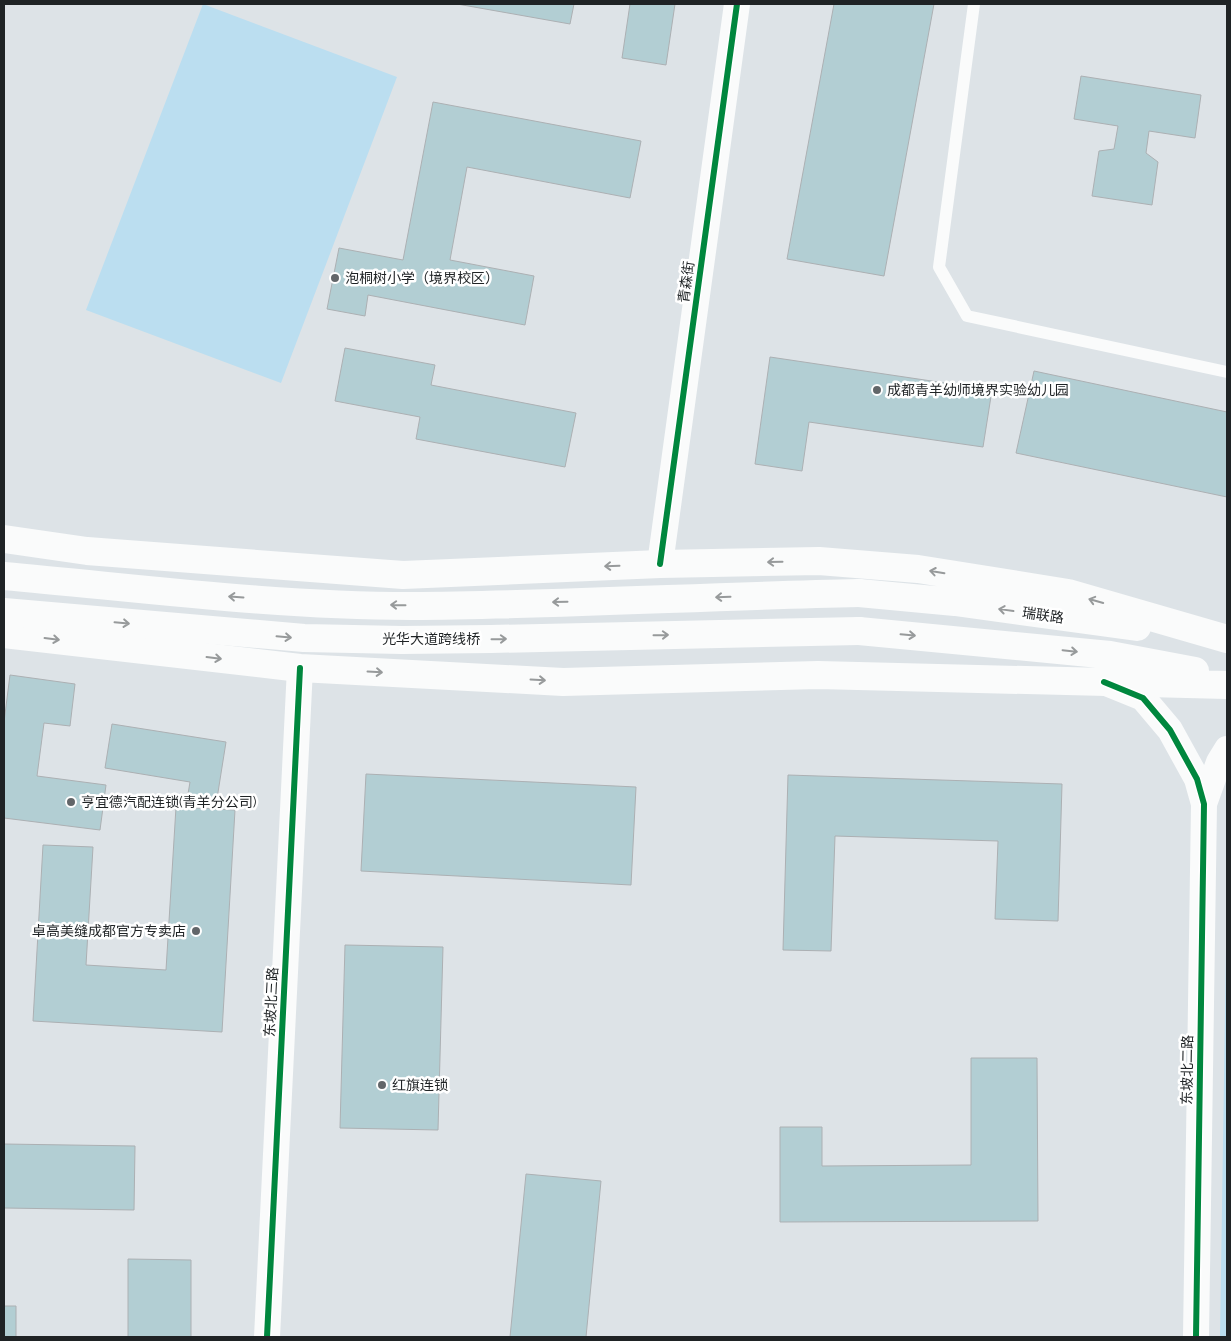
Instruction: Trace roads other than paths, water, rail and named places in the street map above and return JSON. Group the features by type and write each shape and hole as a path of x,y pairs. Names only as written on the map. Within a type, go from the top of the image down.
{"main road":[{"path":"4,539 86,551 403,575 660,564 819,561 918,569 1068,593 1227,640"},
{"name":"瑞联路","path":"4,576 228,597 336,604 575,602 859,593 955,602 1227,640"},
{"name":"光华大道跨线桥","path":"4,612 304,638 500,639 859,631 1110,655 1227,677"},
{"path":"4,634 300,668 563,682 818,675 1227,685"}],"street":[{"name":"青森街","path":"660,564 737,4"},
{"name":"东坡北三路","path":"267,1337 300,668"},
{"path":"1104,682 1143,698 1170,730 1197,779 1204,804"},
{"path":"1204,804 1218,762 1227,750"},
{"name":"东坡北二路","path":"1196,1337 1204,804"}],"lane":[{"path":"974,4 938,267 967,316 1227,372"}],"place":[{"name":"泡桐树小学（境界校区）","path":"335,278"},
{"name":"成都青羊幼师境界实验幼儿园","path":"877,390"},
{"name":"亨宜德汽配连锁(青羊分公司)","path":"71,802"},
{"name":"卓高美缝成都官方专卖店","path":"196,931"},
{"name":"红旗连锁","path":"382,1085"}]}
